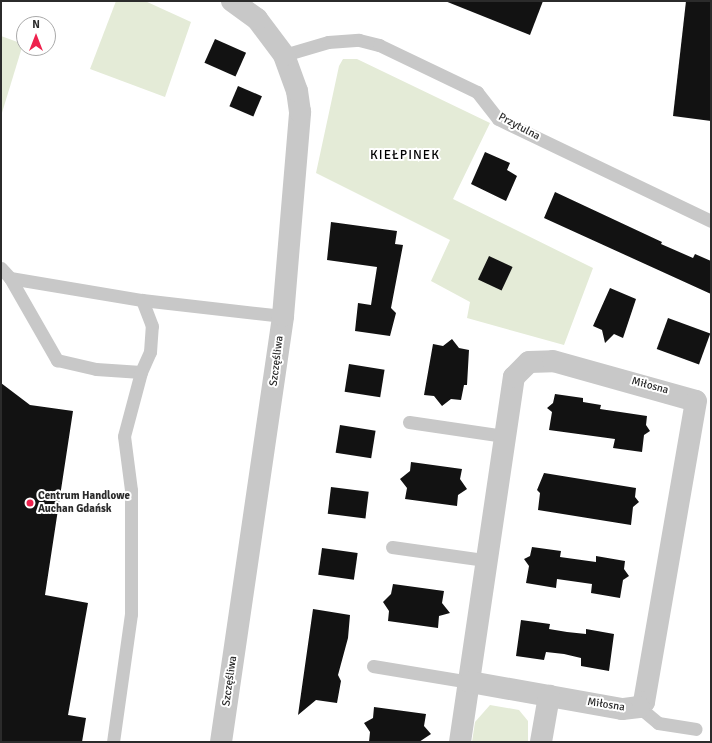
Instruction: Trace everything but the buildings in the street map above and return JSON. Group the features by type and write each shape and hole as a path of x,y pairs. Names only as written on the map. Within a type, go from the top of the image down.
{"street":[{"name":"Szczęśliwa","path":"221,742 283,316 300,112 297,91 284,55 257,19 232,1"},
{"name":"Miłosna","path":"460,742 470,682 485,560 514,377 529,362 563,364 696,401 648,693 639,707 622,709 470,682"},
{"path":"541,742 549,696"}],"lane":[{"name":"Przytulna","path":"284,55 328,42 359,40 379,45 477,92 498,119 711,221"},
{"path":"1,268 10,278 57,360 96,369 141,372"},
{"path":"10,278 142,300 283,316"},
{"path":"113,742 131,614 131,490 124,436 141,372 150,352 152,326 142,300"},
{"path":"409,422 504,436"},
{"path":"392,547 485,560"},
{"path":"373,666 470,682"},
{"path":"639,707 658,723 696,729"}],"green space":[{"path":"116,1 145,1 191,22 165,97 90,69"},
{"path":"1,36 16,41 16,56 19,56 1,116"},
{"path":"343,59 357,59 490,123 453,199 593,268 564,345 467,318 470,302 431,281 450,240 316,173 339,66"},
{"path":"490,705 519,710 528,721 528,742 472,742 475,722"}],"place":[{"name":"Centrum Handlowe Auchan Gdańsk","path":"30,503"}],"district":[{"name":"KIEŁPINEK","path":"405,155"}]}
